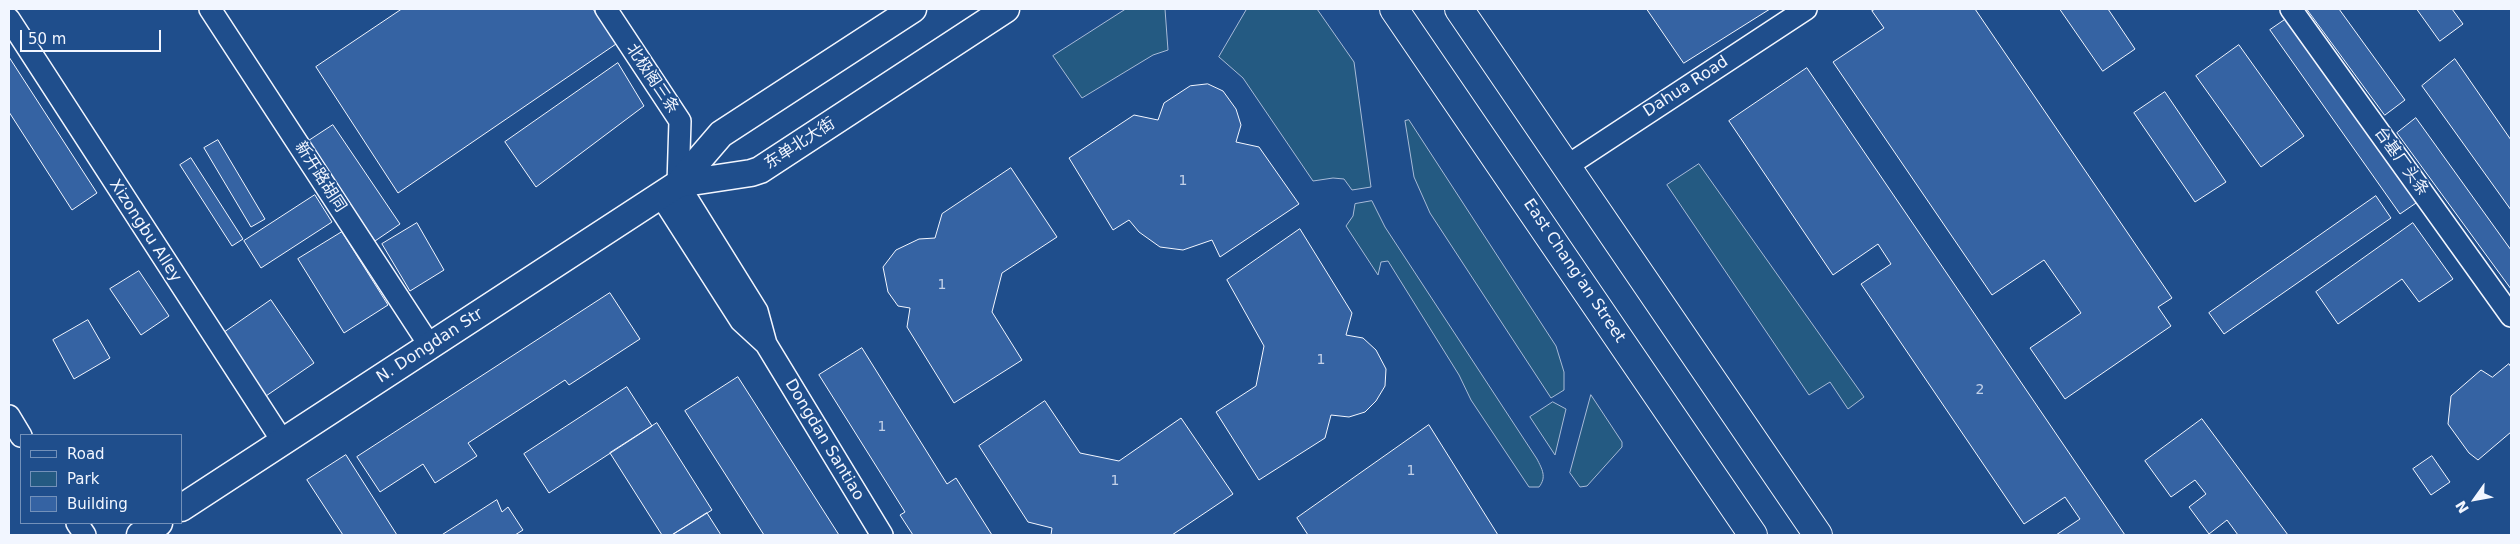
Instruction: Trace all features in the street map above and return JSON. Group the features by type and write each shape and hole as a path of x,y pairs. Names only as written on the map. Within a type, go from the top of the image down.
{"highway":[{"name":"East Chang'an Street","path":"1394,9 1753,535"},
{"path":"1459,9 1818,535"}],"main road":[{"name":"东单北大街","path":"669,190 760,170 1006,9"},
{"path":"669,190 721,134 900,12"},
{"name":"N. Dongdan Str","path":"182,507 669,190"},
{"path":"140,535 157,524"}],"street":[{"name":"新开路胡同","path":"210,9 430,346"},
{"name":"北极阁三条","path":"606,9 680,121 669,190"},
{"name":"Dahua Road","path":"1567,166 1806,9"},
{"name":"台基厂头条","path":"2291,9 2511,316"},
{"name":"Xizongbu Alley","path":"9,19 283,442"},
{"name":"Dongdan Santiao","path":"669,190 757,311 766,344 882,535"},
{"path":"9,416 20,434"},
{"path":"78,524 85,535"}],"green space":[{"path":"1126,9 1165,9 1168,50 1153,55 1082,98 1053,56"},
{"path":"1247,9 1317,9 1354,62 1371,187 1352,190 1344,179 1333,178 1313,181 1243,78 1219,57"},
{"path":"1409,120 1556,346 1564,372 1564,390 1551,398 1430,213 1414,177 1405,121"},
{"path":"1699,164 1864,397 1848,409 1830,382 1809,395 1667,185"},
{"path":"1372,201 1385,227 1537,459 1543,476 1539,487 1529,487 1471,400 1459,375 1388,261 1381,262 1378,275 1346,226 1353,216 1355,204"},
{"path":"1591,395 1622,442 1622,447 1587,486 1580,487 1570,473"},
{"path":"1553,402 1566,409 1555,455 1530,417"}],"building":[{"path":"402,9 593,9 616,44 398,193 316,67"},
{"path":"1647,9 1770,9 1684,63"},
{"path":"1876,9 1975,9 2172,298 2158,307 2171,326 2065,399 2030,348 2081,313 2044,260 1992,295 1833,62 1884,28 1872,11"},
{"path":"2060,9 2108,9 2135,49 2103,71"},
{"path":"2307,9 2339,9 2405,100 2385,115"},
{"path":"2417,9 2452,9 2463,24 2440,41"},
{"path":"2289,17 2419,201 2400,214 2270,30"},
{"path":"2239,45 2304,136 2261,167 2196,76"},
{"path":"9,57 97,193 72,210 9,112"},
{"path":"2455,59 2511,140 2511,210 2422,86"},
{"path":"618,63 644,106 536,187 505,142"},
{"path":"1807,68 2125,535 2056,535 2080,519 2065,497 2024,524 1861,284 1891,264 1878,244 1833,275 1729,121"},
{"path":"1208,84 1223,91 1236,109 1241,125 1236,142 1259,147 1299,204 1220,257 1212,240 1183,250 1160,247 1139,232 1129,220 1113,230 1069,158 1134,115 1158,120 1164,103 1190,86"},
{"path":"2165,92 2226,182 2195,202 2134,113"},
{"path":"2416,118 2511,250 2511,289 2397,133"},
{"path":"333,125 400,224 375,241 307,142"},
{"path":"218,140 265,219 251,227 204,148"},
{"path":"191,158 243,239 232,246 180,165"},
{"path":"1011,168 1057,237 1002,273 992,312 1022,360 954,403 907,327 910,308 898,306 888,292 883,267 896,250 919,239 935,238 942,214"},
{"path":"315,195 332,222 261,268 244,241"},
{"path":"2376,196 2391,218 2224,334 2209,313"},
{"path":"417,223 444,270 410,291 382,244"},
{"path":"2413,223 2453,279 2419,302 2402,279 2338,324 2316,292"},
{"path":"1300,229 1352,313 1346,335 1363,338 1376,350 1386,369 1385,386 1376,401 1365,412 1349,417 1331,415 1325,438 1259,480 1216,412 1256,386 1264,346 1227,280"},
{"path":"342,232 388,305 344,333 298,259"},
{"path":"139,271 169,316 141,335 110,289"},
{"path":"610,293 640,339 569,385 565,380 468,443 477,456 435,483 423,464 380,492 357,457"},
{"path":"271,300 314,363 266,396 222,334"},
{"path":"88,320 110,358 74,379 53,340"},
{"path":"862,348 947,484 956,478 992,535 913,535 900,515 905,512 819,375"},
{"path":"2509,364 2511,367 2511,432 2478,460 2469,453 2448,424 2451,396 2481,370 2492,377"},
{"path":"738,377 839,535 764,535 685,411"},
{"path":"627,387 652,426 549,493 524,454"},
{"path":"1045,401 1080,453 1119,461 1181,418 1233,494 1172,535 1051,535 1052,528 1028,522 979,446"},
{"path":"2202,419 2288,535 2238,535 2227,520 2209,534 2189,507 2206,494 2195,480 2171,497 2145,461"},
{"path":"657,423 712,510 672,535 662,535 610,453"},
{"path":"1429,425 1498,535 1308,535 1297,518"},
{"path":"346,455 397,535 343,535 307,480"},
{"path":"2432,456 2450,482 2431,495 2413,469"},
{"path":"497,500 502,512 508,507 523,530 515,535 442,535"},
{"path":"707,513 721,535 672,535"}]}
